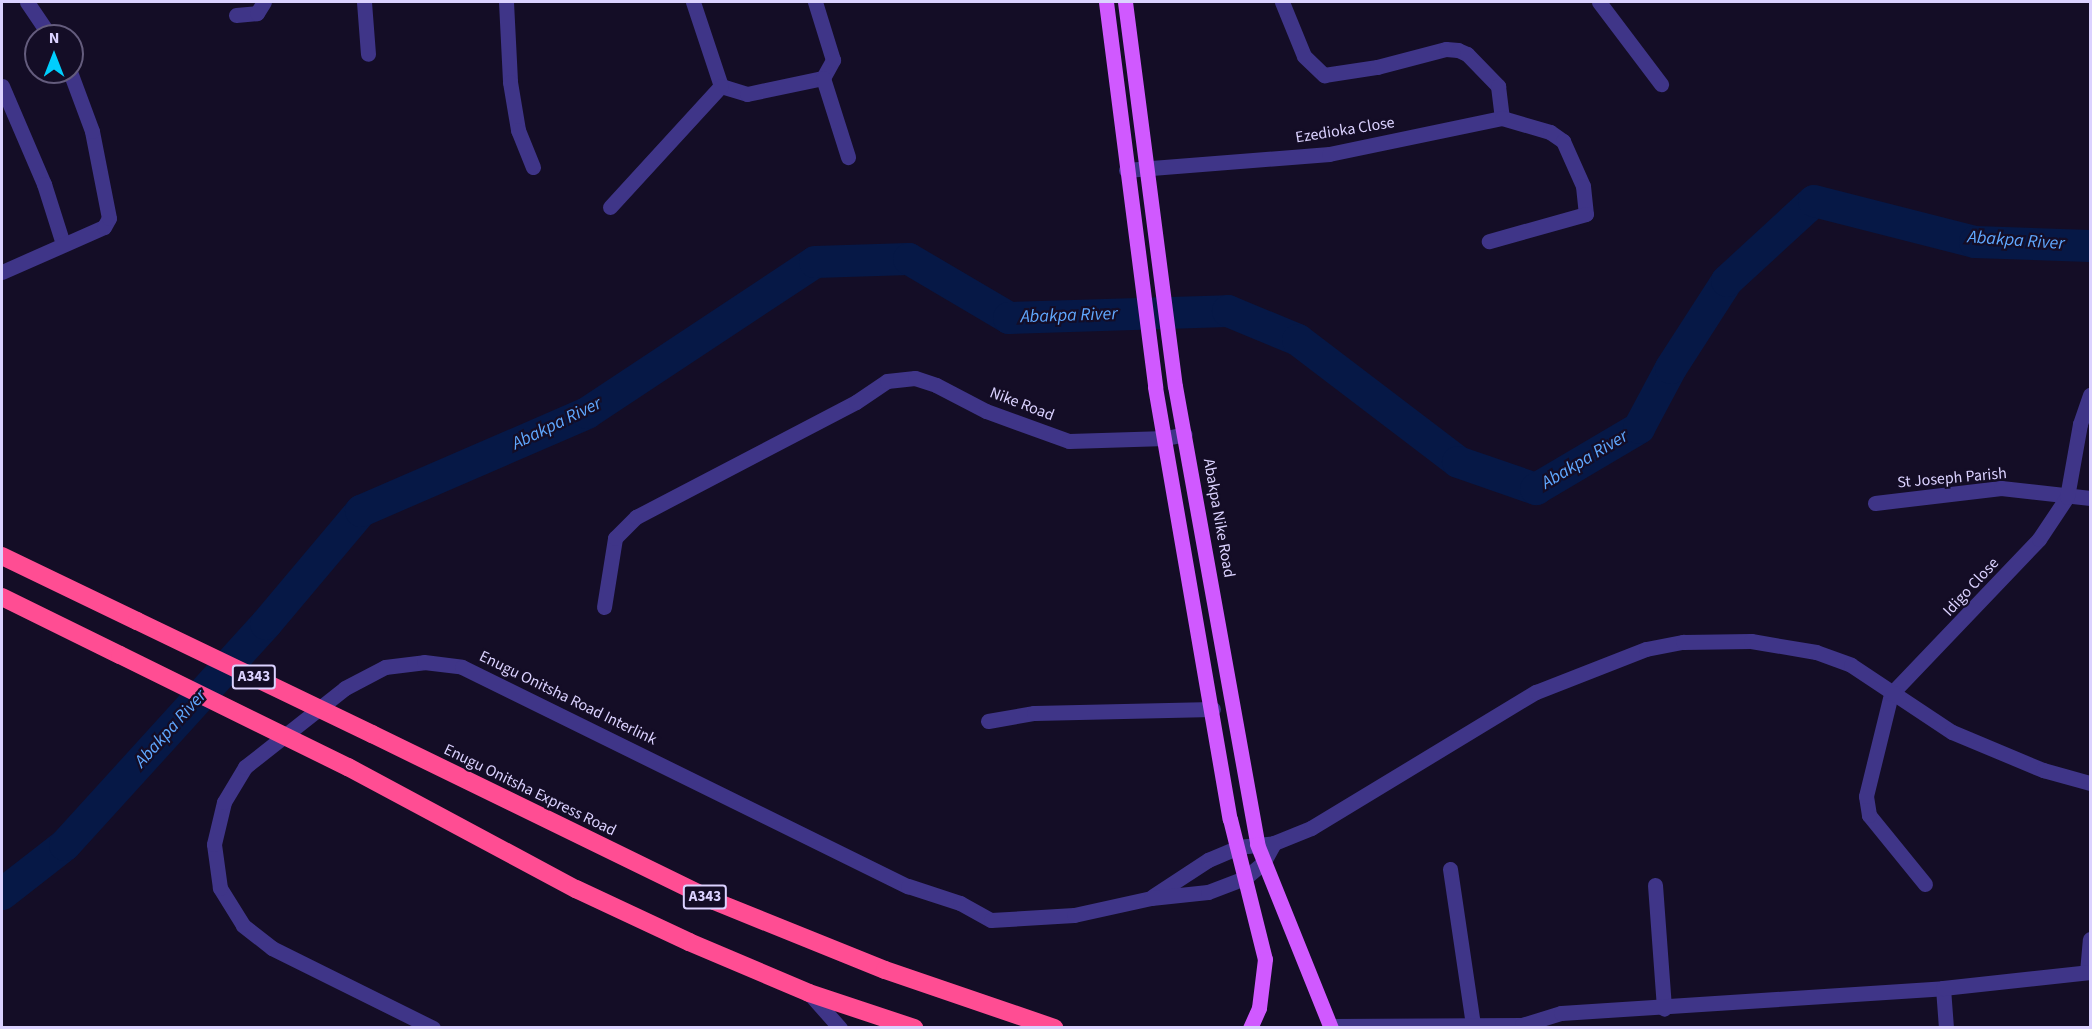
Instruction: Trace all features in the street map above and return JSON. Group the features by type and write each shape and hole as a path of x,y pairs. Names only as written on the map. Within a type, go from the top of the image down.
{"highway":[{"name":"Enugu Onitsha Express Road","path":"2,556 714,901 885,970 1054,1028"},
{"name":"A343","path":"2,597 348,767 576,889 809,993 914,1028"}],"main road":[{"path":"1106,2 1136,255 1166,438 1238,847 1266,959 1259,1008 1250,1028"},
{"name":"Abakpa Nike Road","path":"1125,2 1156,254 1257,844 1330,1027"}],"street":[{"path":"27,2 42,24"},
{"path":"236,15 257,13 264,2"},
{"path":"364,2 368,54"},
{"path":"506,2 510,82 518,130 533,167"},
{"path":"693,2 721,86"},
{"path":"815,2 833,60 823,78 848,157"},
{"path":"1282,2 1304,57 1324,75 1367,70 1446,49 1458,50 1467,54 1498,87 1503,103 1502,118"},
{"path":"1599,2 1660,84"},
{"path":"721,86 747,94 823,78"},
{"path":"2,272 104,227 109,218 92,131 74,84"},
{"path":"2,86 44,184 63,244"},
{"path":"610,207 721,86"},
{"name":"Ezedioka Close","path":"1126,170 1329,154 1502,118 1550,132 1563,141 1583,186 1586,214 1489,241"},
{"name":"Nike Road","path":"604,607 615,538 636,517 856,402 887,381 915,378 936,385 986,411 1069,441 1166,438 1185,434"},
{"path":"2067,497 2080,424 2091,395"},
{"name":"St Joseph Parish","path":"1875,503 2001,488 2091,498"},
{"name":"Idigo Close","path":"1891,694 2032,548 2067,497"},
{"name":"Enugu Onitsha Road Interlink","path":"1151,898 1208,860 1238,847 1274,843 1311,828 1365,798 1536,692 1646,649 1715,640 1784,645 1851,665 1891,694 1952,732 2043,770 2091,783"},
{"name":"Enugu Onitsha Road Interlink","path":"433,1028 272,948 243,925 220,888 218,877 214,844 221,813 245,767 345,688 385,667 424,662 462,667 908,886 960,903 991,920 1074,915 1151,898 1208,892 1245,878 1263,863 1274,843"},
{"path":"1891,694 1866,796 1869,815 1925,884"},
{"path":"988,721 1034,713 1213,709"},
{"path":"1450,869 1473,1025"},
{"path":"1655,885 1664,1009"},
{"path":"1330,1027 1522,1026 1561,1013 1664,1009 1943,988 2089,972 2091,939"},
{"path":"1943,988 1946,1028"},
{"path":"809,993 840,1028"}],"waterway":[{"name":"Abakpa River","path":"2,894 65,845 266,624 361,511 587,413 815,262 909,259 1009,318 1228,311 1298,340 1458,462 1536,489 1639,428 1671,368 1727,281 1814,201 1975,242 2090,246"}]}
